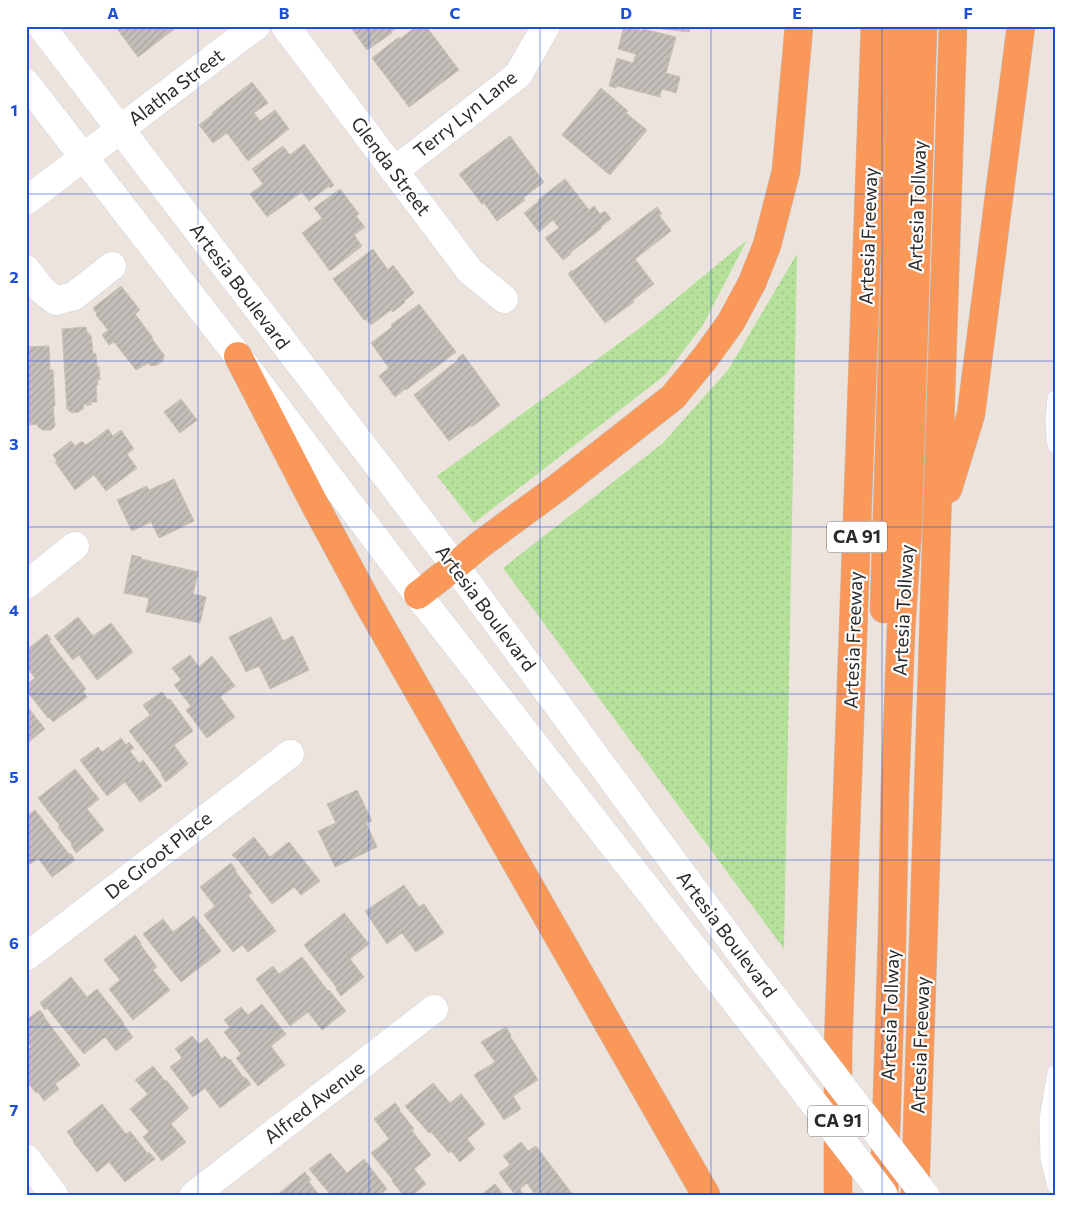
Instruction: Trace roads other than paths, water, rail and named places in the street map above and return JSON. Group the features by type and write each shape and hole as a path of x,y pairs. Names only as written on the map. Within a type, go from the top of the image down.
{"highway":[{"path":"418,595 481,544 557,488 673,397 731,322 752,283 767,245 786,170 799,26"},
{"name":"Artesia Freeway","path":"838,1195 838,1048 875,26"},
{"name":"Artesia Tollway","path":"865,1195 903,26"},
{"name":"Artesia Tollway","path":"884,1195 896,769 901,630 908,525 923,26"},
{"name":"Artesia Freeway","path":"915,1195 953,26"},
{"path":"937,524 971,414 1022,26"},
{"path":"238,356 369,605 706,1195"}],"main road":[{"name":"Artesia Boulevard","path":"41,26 455,566 759,978 925,1195"},
{"name":"Alatha Street","path":"26,201 256,26"},
{"name":"Glenda Street","path":"285,26 470,271 504,299"},
{"name":"Terry Lyn Lane","path":"394,171 518,75 546,26"},
{"name":"Artesia Boulevard","path":"26,83 238,356 418,595 884,1195"},
{"path":"26,269 42,290 56,301 74,296 112,266"},
{"path":"26,584 75,546"},
{"name":"De Groot Place","path":"26,957 290,754"},
{"name":"Alfred Avenue","path":"194,1195 434,1009"},
{"path":"26,1158 54,1195"}],"lane":[{"path":"1055,398 1053,421 1055,445"},
{"path":"1055,1073 1047,1119 1048,1159 1055,1186"}]}
